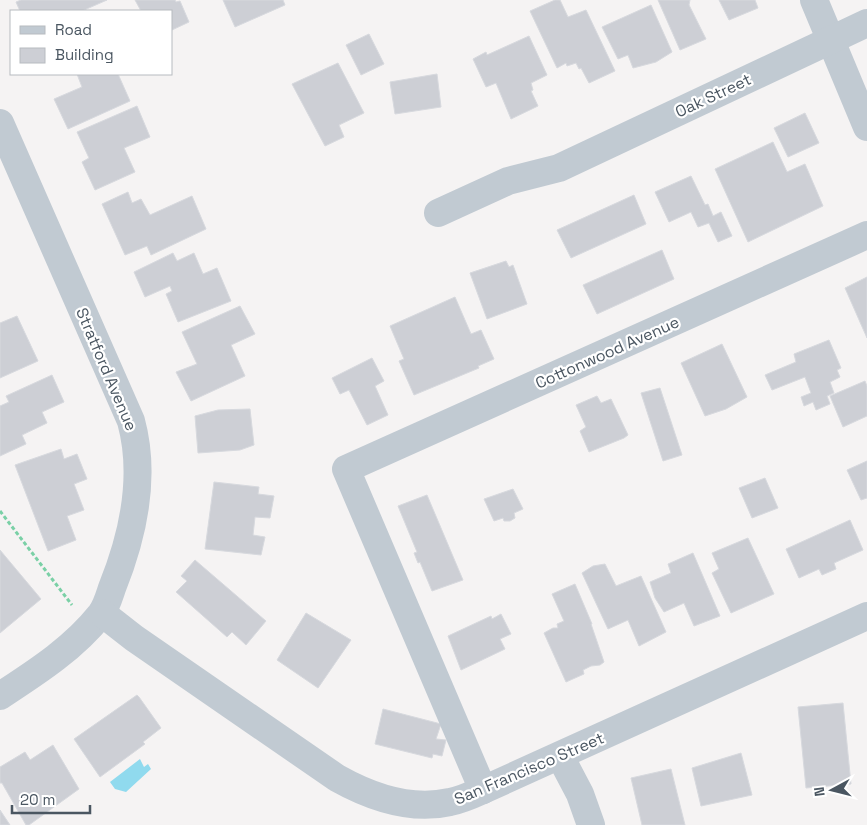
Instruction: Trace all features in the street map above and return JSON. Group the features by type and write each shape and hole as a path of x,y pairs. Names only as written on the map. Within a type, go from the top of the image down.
{"street":[{"path":"814,0 867,127"},
{"name":"Oak Street","path":"438,213 508,181 559,168 867,23"},
{"name":"Stratford Avenue","path":"0,123 126,408 135,435 137,451 137,489 134,516 126,548 102,613 67,648 0,696"},
{"name":"Cottonwood Avenue","path":"483,790 346,468 867,235"},
{"name":"San Francisco Street","path":"102,613 142,644 338,778 359,790 378,797 400,802 429,805 450,802 483,790 867,616"},
{"path":"560,756 580,794 591,825"}],"path":[{"path":"0,511 72,605"}],"water":[{"path":"140,759 144,767 148,764 151,769 126,792 115,789 110,782"}],"building":[{"path":"21,0 107,0 84,10 20,10 16,2"},
{"path":"135,0 180,1 189,22 172,30 172,10 140,10"},
{"path":"223,0 283,0 285,5 235,27"},
{"path":"555,0 560,0 568,17 586,10 615,71 589,83 576,63 567,66 566,63 557,68 530,11"},
{"path":"658,0 690,0 689,5 706,39 680,50"},
{"path":"719,0 755,0 758,8 729,20"},
{"path":"651,5 672,52 656,62 633,68 628,55 618,59 602,27"},
{"path":"369,34 384,64 361,75 346,45"},
{"path":"529,36 547,75 531,83 533,90 531,91 538,106 511,119 496,83 486,87 473,59 486,52 487,55"},
{"path":"338,63 364,113 339,125 344,137 325,146 292,84"},
{"path":"437,74 441,107 395,114 390,82"},
{"path":"77,75 118,75 130,101 68,129 54,99 82,87"},
{"path":"137,106 150,137 124,148 135,172 95,190 82,162 89,158 77,132"},
{"path":"805,113 819,143 788,157 774,128"},
{"path":"773,142 787,172 805,164 823,206 748,242 715,169"},
{"path":"691,176 705,205 708,204 713,216 721,212 732,236 718,242 709,223 698,227 691,212 669,222 655,192"},
{"path":"128,192 132,203 141,199 150,215 192,196 206,229 151,255 147,246 125,255 102,204"},
{"path":"634,195 646,224 571,258 557,230"},
{"path":"662,250 674,279 597,314 583,285"},
{"path":"173,253 177,261 194,253 203,274 217,268 231,301 178,322 166,294 172,291 170,286 145,297 134,272"},
{"path":"506,261 509,267 513,265 527,304 487,319 470,273"},
{"path":"867,277 867,338 845,288"},
{"path":"455,297 471,334 481,330 494,359 478,366 479,368 414,395 399,361 404,359 390,326"},
{"path":"240,306 255,334 231,345 245,376 191,401 176,372 197,364 182,332"},
{"path":"17,316 38,361 0,378 0,323"},
{"path":"829,340 841,368 837,370 840,377 830,382 834,393 827,396 830,404 816,410 813,402 804,406 801,397 811,393 805,377 772,390 765,375 796,362 794,354"},
{"path":"722,344 747,397 726,409 705,416 681,363"},
{"path":"372,358 384,381 375,386 388,415 367,425 349,390 340,394 332,378"},
{"path":"52,375 64,402 42,412 47,423 22,435 26,444 0,456 0,406 9,402 6,396"},
{"path":"865,381 867,386 867,416 843,427 830,396"},
{"path":"660,388 682,455 663,461 641,393"},
{"path":"597,396 601,403 611,399 628,435 589,452 580,431 586,427 576,405"},
{"path":"250,409 254,445 240,450 198,453 195,416 218,410"},
{"path":"61,449 64,459 77,454 87,479 74,484 84,510 67,516 76,540 48,551 15,465"},
{"path":"867,461 867,498 861,500 847,470"},
{"path":"765,478 778,508 752,518 739,488"},
{"path":"214,482 259,487 258,494 274,496 270,518 255,517 253,535 265,537 261,555 205,549"},
{"path":"513,489 523,509 514,513 515,518 510,521 504,521 503,518 494,521 484,499"},
{"path":"427,495 463,580 432,591 420,562 418,563 414,553 417,552 398,506"},
{"path":"850,520 863,550 834,563 836,569 822,575 819,569 799,578 786,549"},
{"path":"748,538 774,594 731,613 712,573 719,569 712,553"},
{"path":"0,550 41,599 0,633"},
{"path":"693,553 720,616 694,626 684,603 664,612 655,598 650,582 671,573 668,564"},
{"path":"195,560 266,621 246,645 232,632 227,637 176,592 187,581 181,576"},
{"path":"605,564 616,586 641,576 666,632 639,646 628,620 608,629 582,573 593,566"},
{"path":"575,584 592,624 604,662 583,670 584,674 566,682 544,633 553,628 558,628 557,624 564,621 552,594"},
{"path":"306,613 351,640 318,688 277,660"},
{"path":"501,614 511,634 500,639 505,649 461,670 448,636 491,616 492,619"},
{"path":"137,695 161,728 143,742 145,744 100,777 74,739"},
{"path":"843,703 851,784 806,788 798,707"},
{"path":"383,709 441,724 436,739 446,740 442,756 433,754 432,758 375,744"},
{"path":"53,745 79,789 29,825 26,825 2,783 0,783 0,767 25,752 30,760"},
{"path":"741,753 752,795 701,806 692,768"},
{"path":"671,769 685,825 642,825 631,778"},
{"path":"0,810 10,825 0,825"}]}
